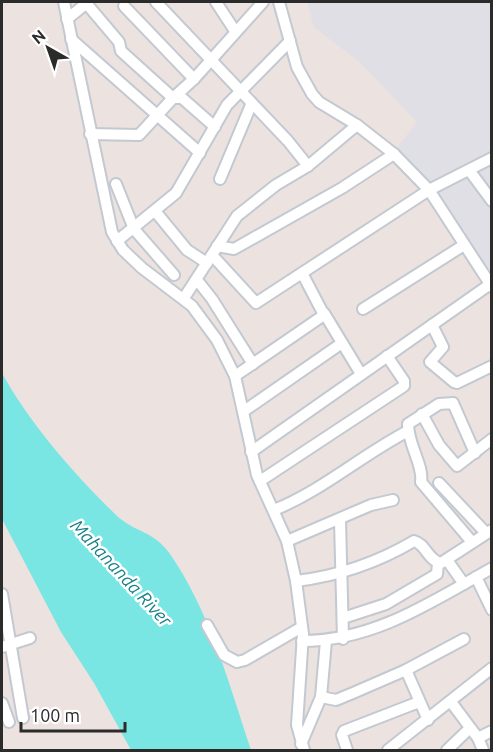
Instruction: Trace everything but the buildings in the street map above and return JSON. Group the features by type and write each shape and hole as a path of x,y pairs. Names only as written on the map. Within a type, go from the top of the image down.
{"street":[{"path":"64,2 109,223 117,241 142,268 184,298 217,340 235,376 251,452 260,482 287,542 296,580 302,627 297,704 302,747"},
{"path":"68,19 87,2 119,42 121,51 172,98 182,98 215,127"},
{"path":"156,2 251,105 288,141 308,166"},
{"path":"216,2 235,31"},
{"path":"90,134 135,137 172,98 194,79 263,2"},
{"path":"251,452 490,286 429,190 394,154 357,125 319,102 312,93 297,67 279,2"},
{"path":"124,6 194,79"},
{"path":"71,39 200,153"},
{"path":"117,241 176,193 229,103 290,41"},
{"path":"220,179 251,105"},
{"path":"184,298 237,216 276,185 308,166 357,125"},
{"path":"155,211 187,250 212,254 234,249 342,188 394,154"},
{"path":"212,254 255,304 429,190 492,158"},
{"path":"470,170 492,201"},
{"path":"116,184 134,229 174,276"},
{"path":"363,309 464,244"},
{"path":"302,273 361,374"},
{"path":"197,280 213,299 253,364"},
{"path":"235,376 324,313"},
{"path":"432,325 443,346 430,362 454,381 457,383 492,366"},
{"path":"244,411 342,343"},
{"path":"260,482 404,386 404,381 387,356"},
{"path":"472,542 421,482 423,472 413,453 408,431 409,422 439,404 453,403 475,453"},
{"path":"422,414 438,445 453,464 460,466 492,439"},
{"path":"274,510 316,490 380,446 408,431"},
{"path":"343,618 409,593 437,574 442,562 489,532 439,483"},
{"path":"287,542 313,528 339,520 370,505 393,500"},
{"path":"339,520 343,639"},
{"path":"296,580 341,572 386,557 414,541 442,562 464,584"},
{"path":"302,641 343,639 420,609 492,568"},
{"path":"476,577 492,609"},
{"path":"2,594 5,646 23,718"},
{"path":"207,625 224,655 237,662 245,660 302,627"},
{"path":"5,646 30,638"},
{"path":"321,698 336,700 406,669 464,639"},
{"path":"302,747 321,698 326,641"},
{"path":"388,750 492,668"},
{"path":"406,669 428,720"},
{"path":"2,702 9,722"},
{"path":"347,750 342,735 344,731 419,702"},
{"path":"451,702 478,738 483,750"},
{"path":"447,750 470,728"},
{"path":"478,738 492,731"}],"shaded area":[{"path":"307,2 491,2 491,270 481,260 433,186 397,148 417,122 361,63 314,27"}],"water":[{"name":"Mahananda River","path":"2,373 25,411 85,483 123,521 157,540 170,554 184,576 207,624 251,750 131,750 94,683 61,632 2,519"}]}
